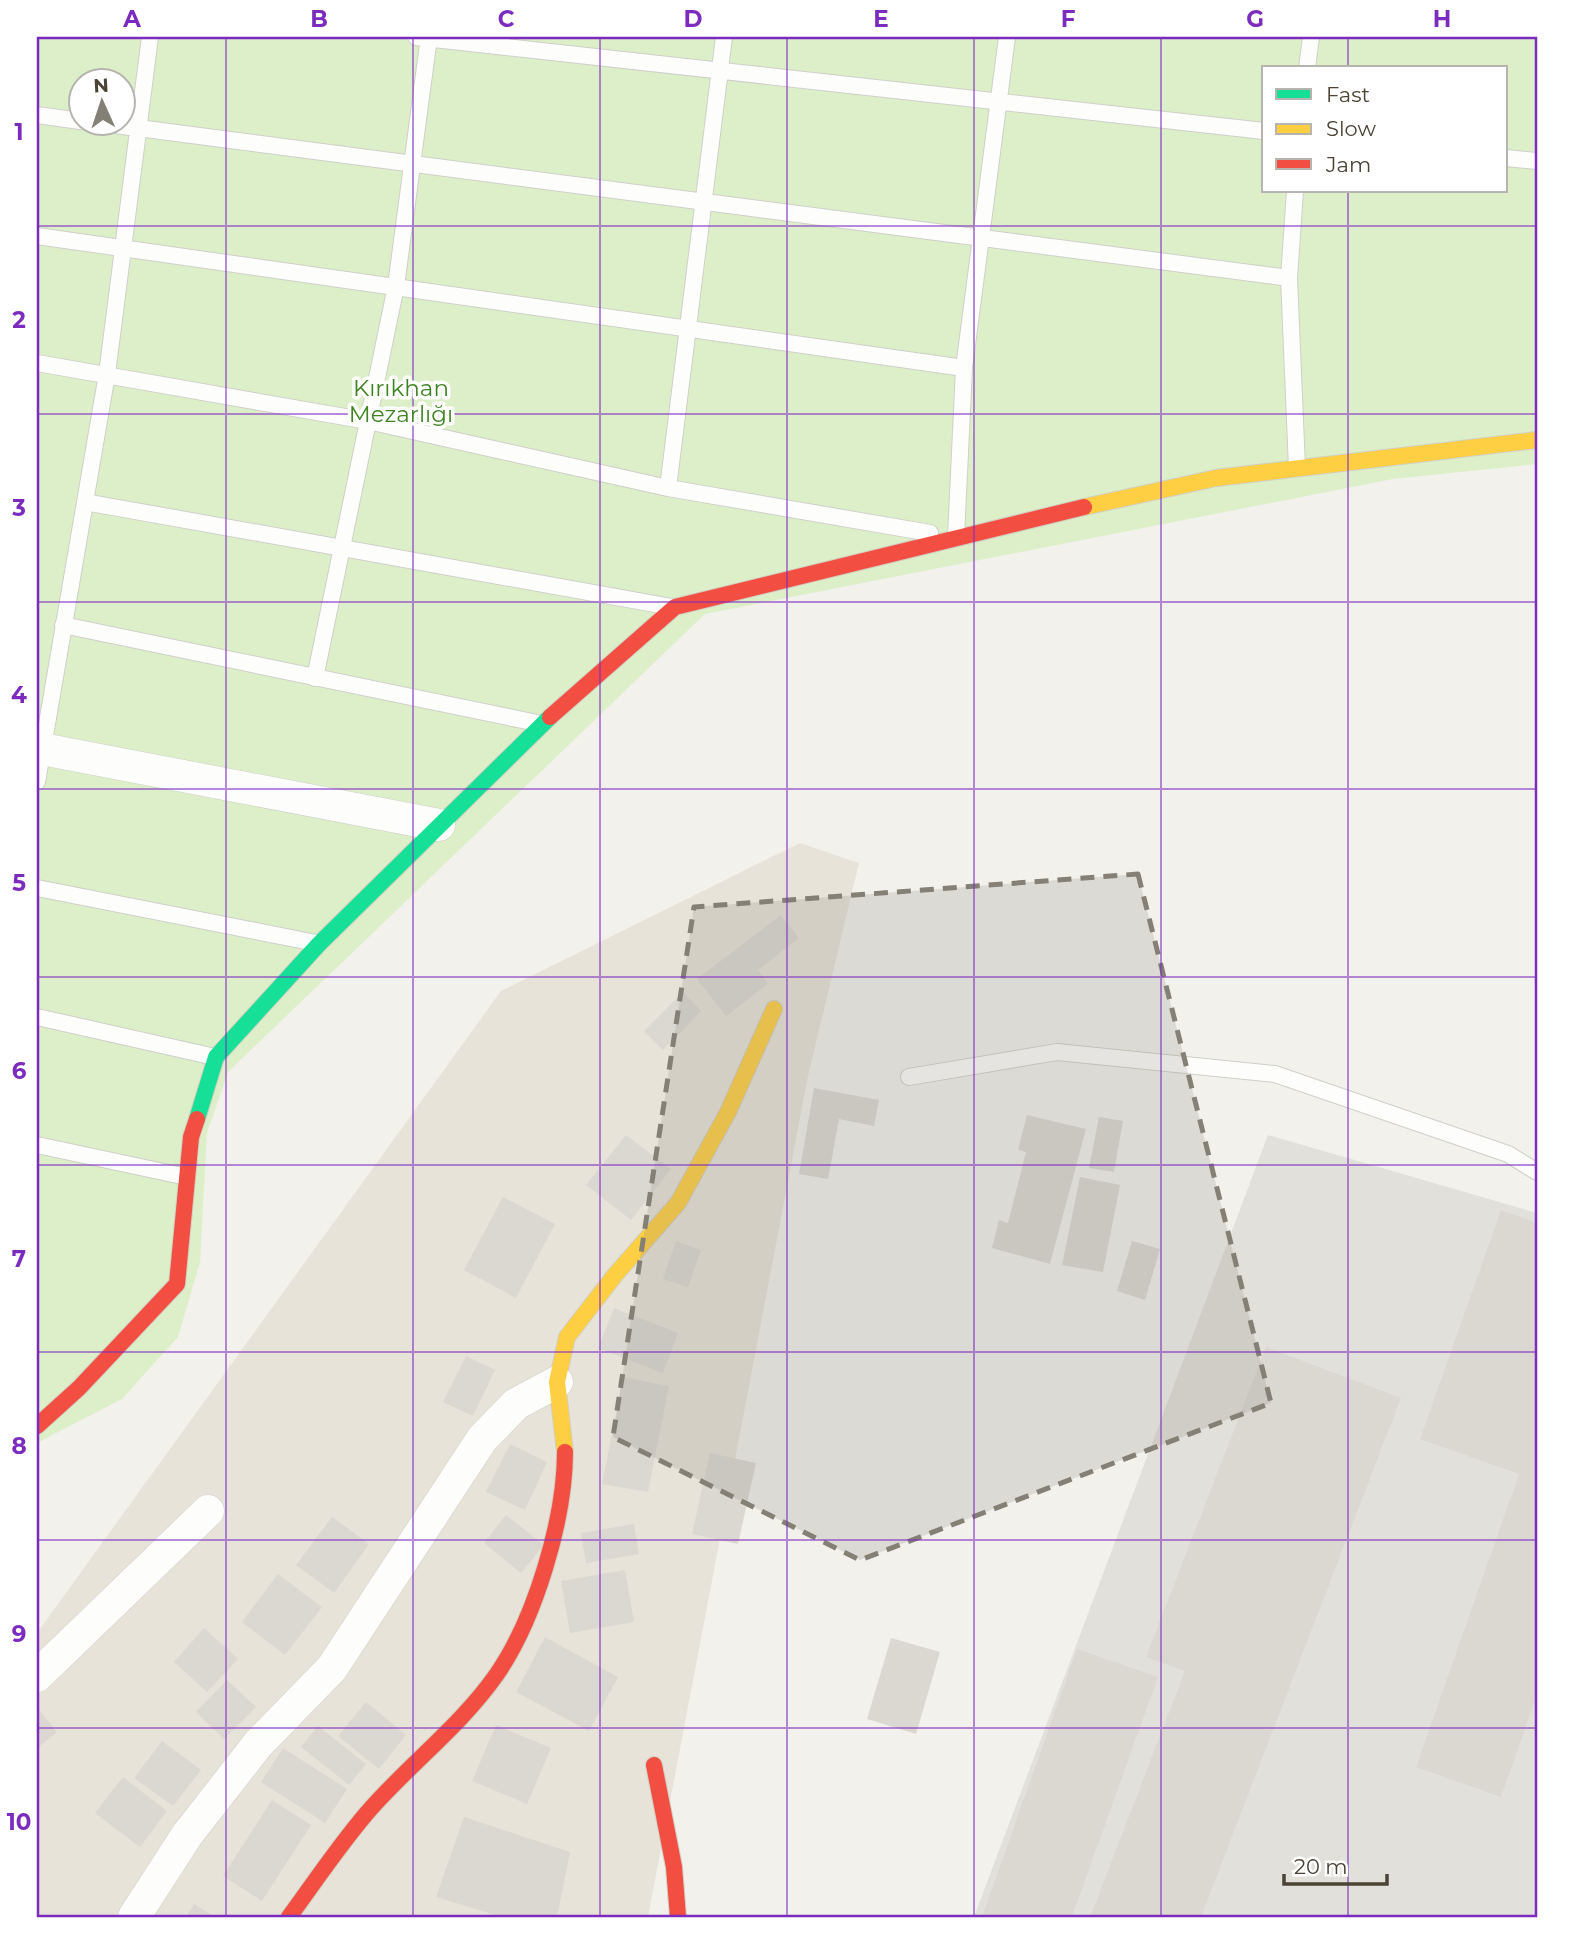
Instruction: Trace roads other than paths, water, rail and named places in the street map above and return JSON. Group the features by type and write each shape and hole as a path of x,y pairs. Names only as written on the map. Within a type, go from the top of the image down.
{"street":[{"path":"39,1422 177,1284 191,1137 216,1057 320,944 439,825 543,725 675,607 957,537 1216,478 1537,440"},
{"path":"40,746 439,825"},
{"path":"289,1917 366,1814 436,1744 497,1674 527,1619 555,1529 565,1455 557,1382 567,1337 615,1275 677,1203 728,1112 774,1009"},
{"path":"134,1917 187,1835 258,1744 332,1668 482,1438 516,1404 557,1382"},
{"path":"37,1676 208,1511"},
{"path":"654,1765 674,1867 678,1917"}],"lane":[{"path":"37,782 40,746 64,625 107,374 150,37"},
{"path":"315,678 396,286 413,164 425,37 1262,131"},
{"path":"668,488 724,37"},
{"path":"37,363 368,421 668,488 957,537 964,368 1007,37"},
{"path":"1307,66 1311,37"},
{"path":"37,115 66,119"},
{"path":"138,128 1289,278"},
{"path":"1508,158 1537,161"},
{"path":"1295,192 1289,278 1297,468"},
{"path":"37,236 964,368"},
{"path":"85,502 675,607"},
{"path":"64,625 543,725"},
{"path":"37,888 320,944"},
{"path":"37,1017 216,1057"},
{"path":"909,1077 1057,1052 1275,1074 1508,1154 1537,1172"},
{"path":"37,1145 187,1177"}],"park label":[{"name":"Kırıkhan Mezarlığı","path":"401,401"}]}
